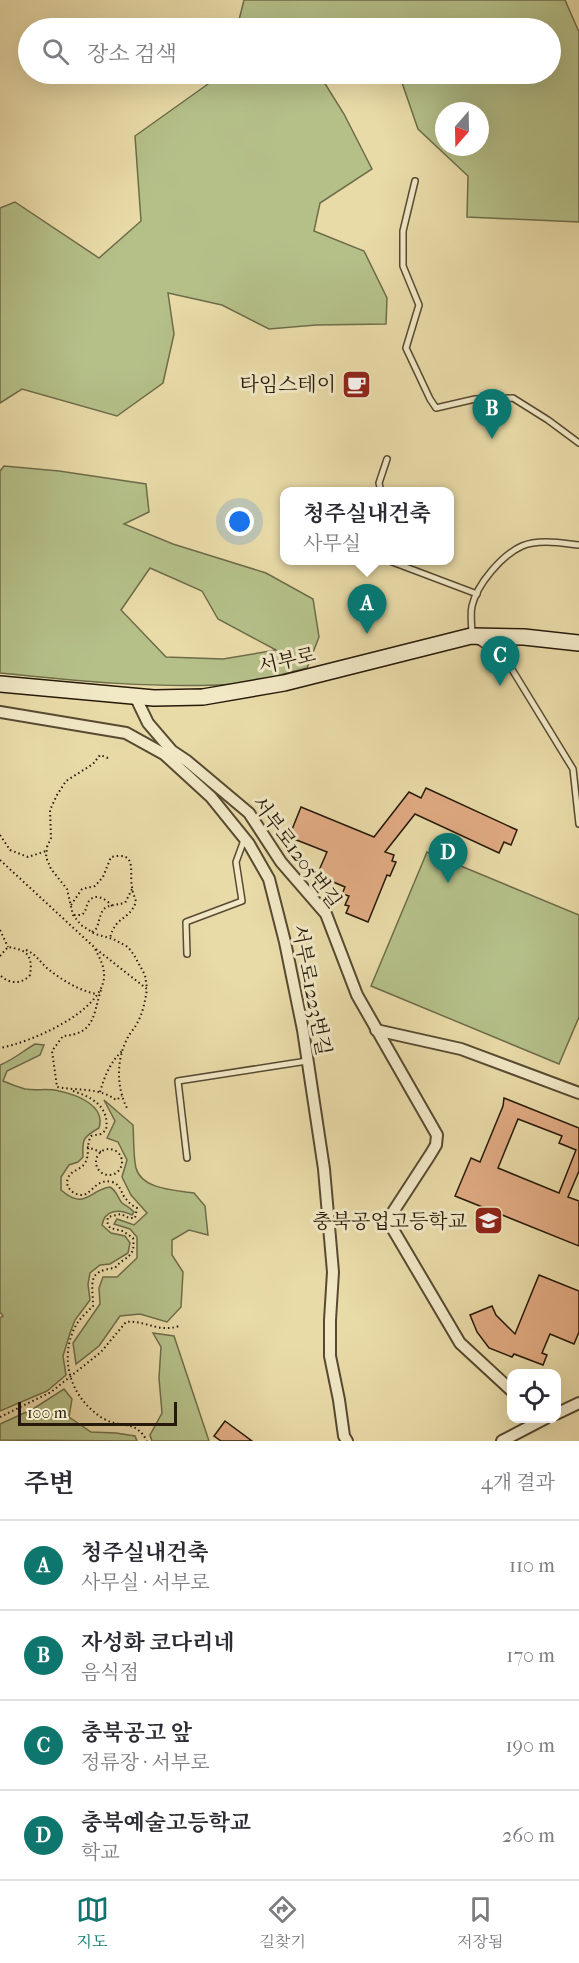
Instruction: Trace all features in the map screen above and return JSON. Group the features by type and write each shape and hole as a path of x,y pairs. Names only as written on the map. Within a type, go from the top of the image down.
{"main road":[{"name":"서부로","path":"0,684 135,696 203,697 284,683 471,636 524,637 579,644"}],"street":[{"name":"서부로1205번길","path":"135,696 148,723 172,751 249,813 281,862 326,914 357,995 376,1030"},
{"name":"서부로1223번길","path":"0,712 126,733 164,754 209,795 244,838 269,879 303,1030 324,1169 333,1272 330,1356 344,1436 347,1441"},
{"path":"209,795 218,787"},
{"path":"376,1030 461,1049 579,1093"},
{"path":"376,1030 437,1135 436,1145 391,1215 391,1226 460,1343 507,1386"},
{"path":"561,1412 579,1403"},
{"path":"502,1441 536,1423"}],"lane":[{"path":"415,181 403,231 403,266 419,305 406,348 429,399 436,408 475,399 513,398 579,443"},
{"path":"380,487 379,483 387,459"},
{"path":"579,544 549,542 523,546 496,565 477,594 472,607 471,636 505,658 573,770 579,824"},
{"path":"398,565 477,594"},
{"path":"187,954 186,922 242,901 236,862 244,838"},
{"path":"187,1158 178,1081 307,1061"}],"path":[{"path":"108,758 100,755 93,764 66,781 50,810 51,838 46,857 51,868 67,889 74,915 81,925 128,947 145,975 147,989 145,1004 138,1023 128,1036 119,1068 122,1096 128,1110"},
{"path":"0,836 10,850 28,857 46,851"},
{"path":"71,906 82,889 95,885 104,877 111,857 120,855 128,858 132,866 132,889 136,902 129,915 119,920 113,928 110,938"},
{"path":"0,860 94,947 147,989"},
{"path":"92,932 97,928 100,913 105,908 125,903 132,889"},
{"path":"74,915 82,915 93,898 106,899 112,906"},
{"path":"0,930 8,947"},
{"path":"0,956 1,952 8,947 33,953 47,968 68,983 86,992 97,994"},
{"path":"94,947 105,975 90,1026 75,1036 63,1036 52,1051 57,1087 96,1101 105,1112 108,1123 106,1130 101,1134 91,1136 87,1142 87,1160 82,1167 72,1172 67,1179 67,1186 72,1192 80,1195 87,1193 93,1186 113,1182 120,1188 124,1197 137,1208 135,1218 121,1214 108,1217 107,1222 110,1228 130,1234 133,1238 133,1251 130,1257 121,1261 115,1268 97,1272 92,1279 93,1306 76,1326 67,1356 70,1376 77,1394 91,1410 107,1420 135,1427 142,1432 147,1441"},
{"path":"0,976 11,982 20,982 30,975 30,957 23,950"},
{"path":"0,1048 43,1035 72,1018 102,987"},
{"path":"99,1092 106,1072 122,1051"},
{"path":"73,1091 99,1092 116,1100 122,1096"},
{"path":"87,1146 101,1152 112,1149 120,1154 122,1162 119,1171 110,1175 104,1174 98,1168 96,1160 101,1152"},
{"path":"110,1175 110,1182"},
{"path":"0,1416 51,1392 101,1352 126,1322 135,1321 169,1329 179,1326"}],"green space":[{"path":"244,0 565,0 579,32 579,222 467,217 468,176 447,156 489,156 489,102 435,102 435,145 418,129 402,84 561,84 561,18 240,18"},
{"path":"208,84 325,84 344,114 372,169 320,203 314,231 364,251 387,298 386,324 316,325 269,329 222,305 168,293 174,334 163,383 117,416 22,389 0,403 0,208 15,202 99,258 141,221 135,136"},
{"path":"4,466 59,471 146,484 149,512 124,524 173,544 266,573 313,599 319,637 307,668 253,682 177,686 0,673 0,471","holes":["150,568 202,591 218,619 276,650 223,659 166,657 121,610"]},
{"path":"427,852 579,915 579,1017 559,1064 371,986"},
{"path":"35,1044 44,1045 40,1055 7,1071 3,1081 25,1089 55,1090 74,1095 89,1103 100,1120 99,1128 85,1139 83,1157 78,1162 69,1165 61,1177 61,1190 76,1199 82,1199 110,1187 122,1203 134,1212 132,1215 118,1211 110,1213 104,1220 102,1225 111,1233 125,1236 130,1243 128,1253 110,1264 100,1265 90,1273 88,1284 90,1300 75,1320 63,1356 66,1375 47,1391 0,1411 0,1318 3,1316 0,1312 0,1065"},
{"path":"104,1100 133,1125 135,1163 139,1175 145,1181 161,1188 194,1193 205,1206 208,1235 189,1230 172,1240 172,1255 183,1272 181,1307 167,1322 140,1314 120,1316 99,1346 76,1364 73,1343 100,1304 99,1288 103,1277 117,1277 137,1258 137,1237 130,1229 114,1224 117,1219 134,1225 147,1213 131,1195 122,1177 127,1160 118,1142 107,1138 115,1121"},
{"path":"153,1333 174,1336 209,1441 152,1441 150,1435 162,1413 159,1378 161,1347"},
{"path":"64,1389 72,1399 69,1417 91,1432 135,1436 137,1441 0,1440 0,1424 33,1409"}],"building":[{"path":"426,788 517,830 511,845 504,842 499,853 415,814 385,852 394,855 392,861 396,862 390,876 387,875 368,922 346,913 349,906 345,905 349,896 342,894 345,887 317,875 327,852 289,837 301,807 374,837 409,792 421,798"},
{"path":"504,1098 579,1128 579,1171 568,1197 579,1201 579,1246 455,1196 471,1158 480,1162 503,1106","holes":["518,1119 562,1136 559,1143 576,1150 559,1193 498,1168"]},
{"path":"539,1275 579,1291 579,1332 574,1344 550,1334 542,1353 547,1355 543,1365 489,1348 477,1332 470,1315 492,1306 496,1315 515,1334"},
{"path":"225,1421 252,1441 221,1441 214,1436"}],"place":[{"name":"타임스테이","path":"357,384"},
{"name":"자성화 코다리네","path":"492,439"},
{"name":"청주실내건축","path":"367,634"},
{"name":"충북공고 앞","path":"500,686"},
{"name":"충북예술고등학교","path":"448,883"},
{"name":"충북공업고등학교","path":"488,1221"}]}
